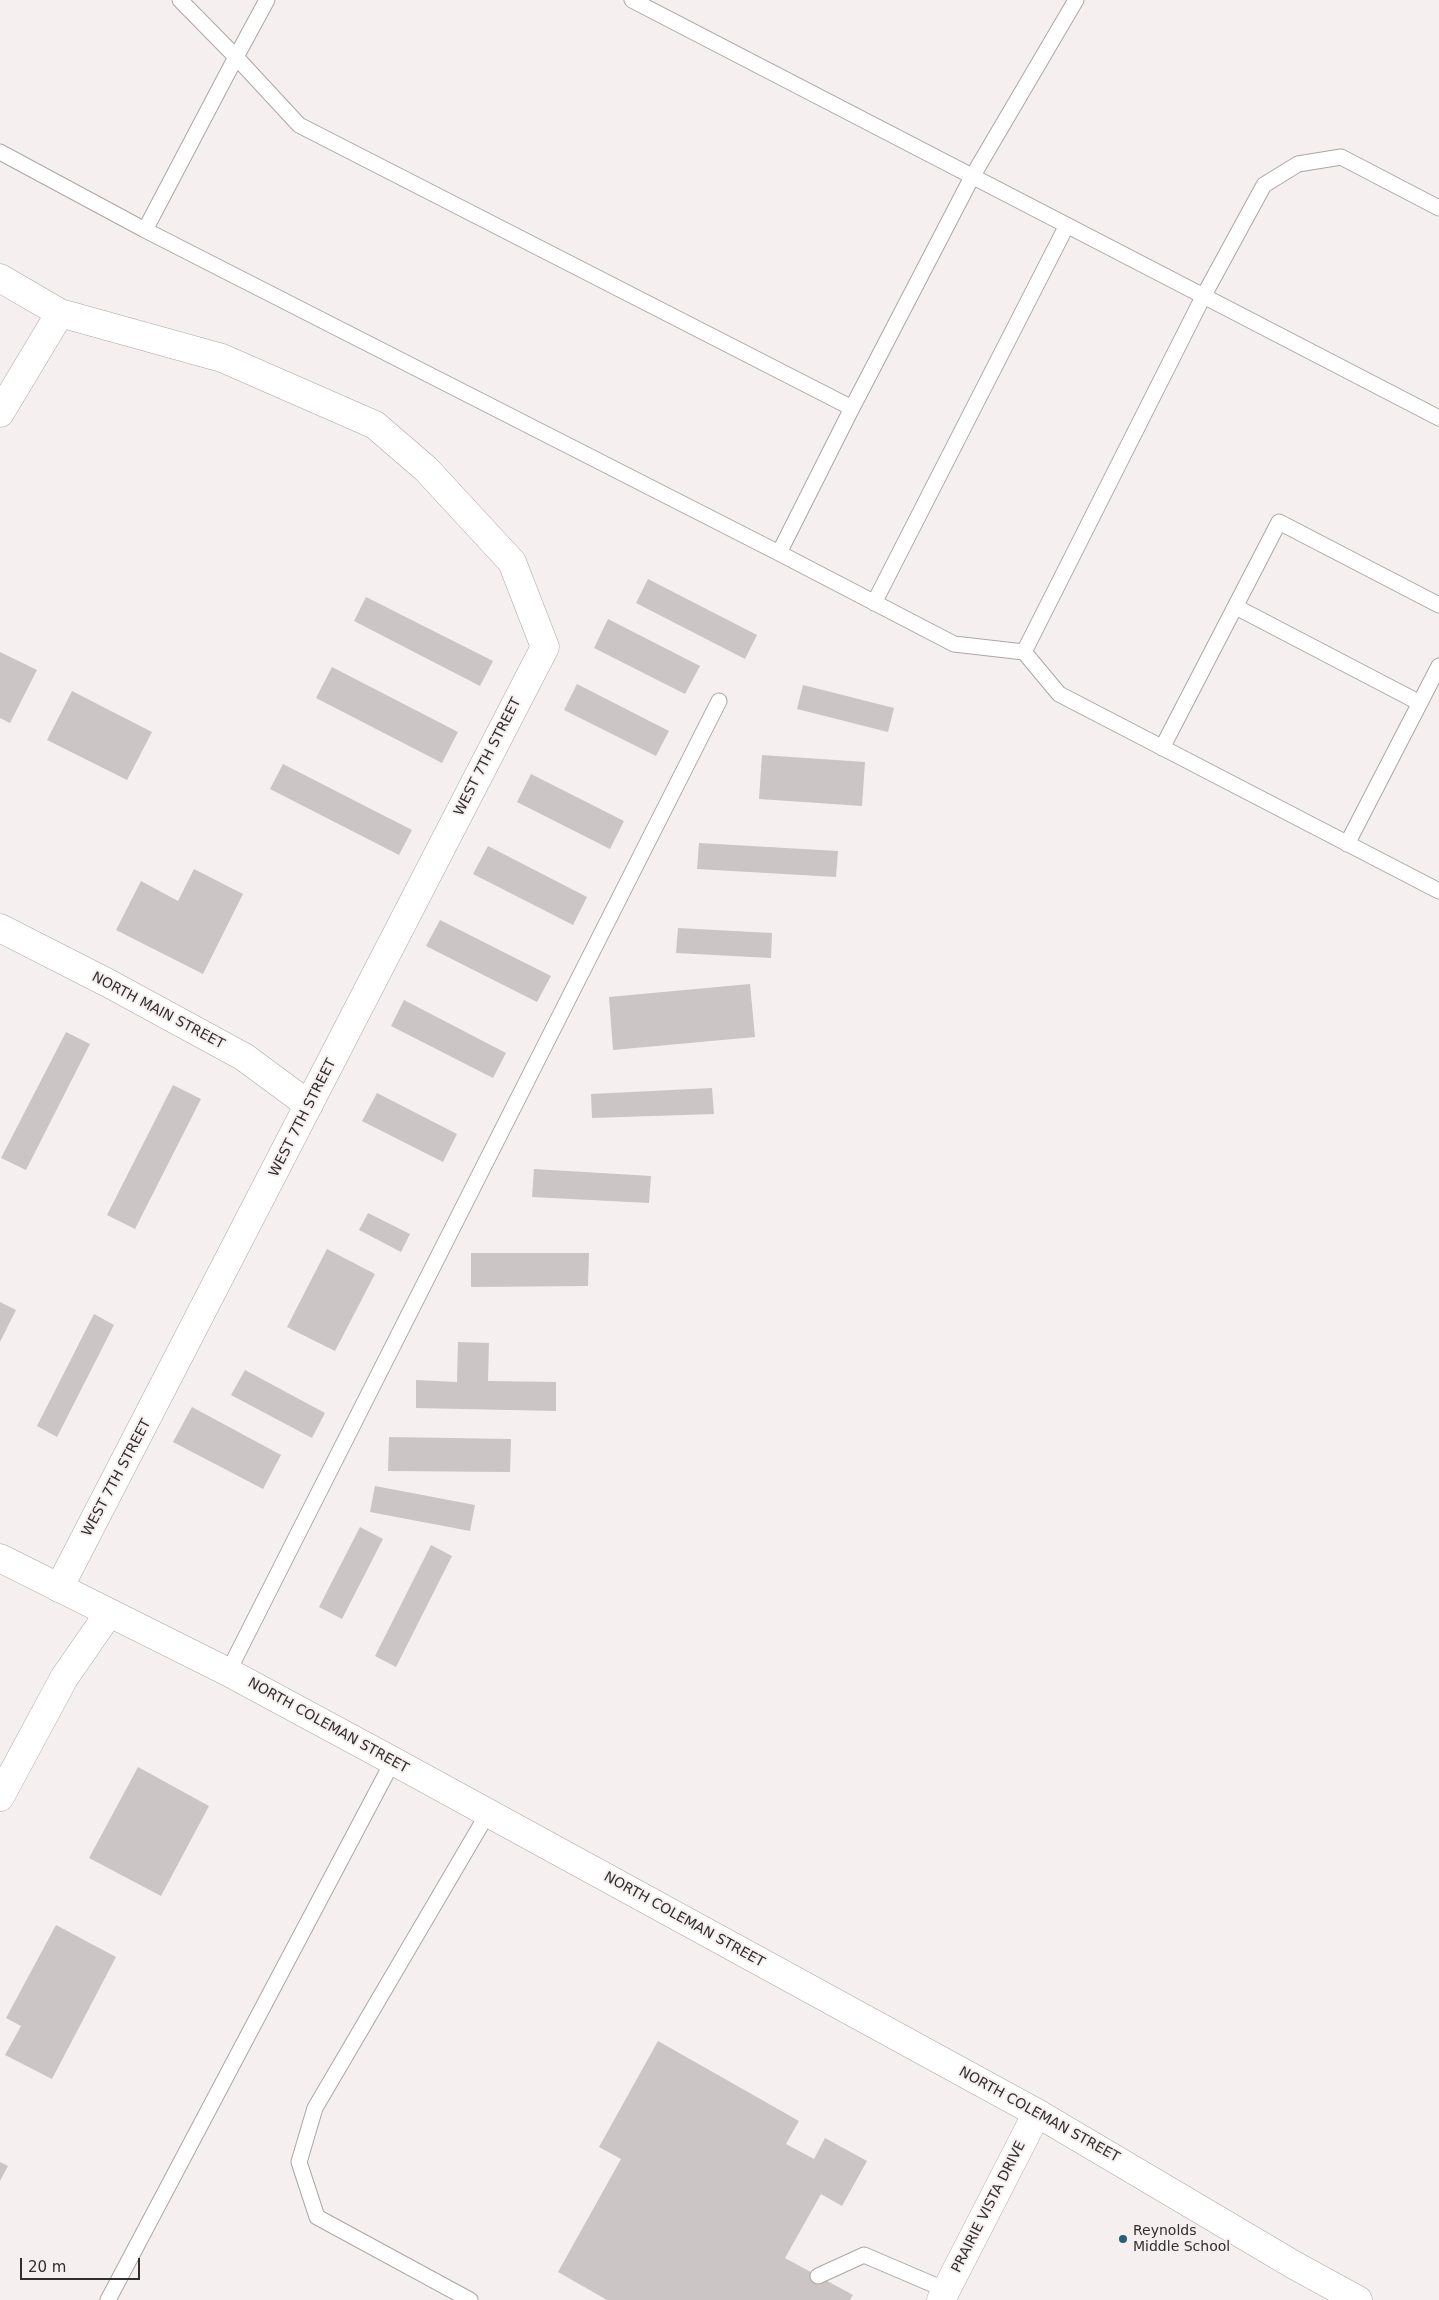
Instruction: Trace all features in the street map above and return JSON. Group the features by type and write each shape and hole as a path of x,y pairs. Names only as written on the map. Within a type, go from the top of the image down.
{"street":[{"path":"0,278 60,313 0,413"},
{"name":"WEST 7TH STREET","path":"59,1588 545,647 512,562 426,469 375,425 222,358 60,313"},
{"name":"NORTH MAIN STREET","path":"0,928 108,983 244,1057 309,1105"},
{"name":"NORTH COLEMAN STREET","path":"0,1558 228,1672 393,1761 1037,2113 1294,2265 1358,2300"},
{"path":"0,1797 64,1678 109,1613"},
{"name":"PRAIRIE VISTA DRIVE","path":"943,2295 1037,2113"}],"lane":[{"path":"180,0 299,124 852,408"},
{"path":"146,230 267,0"},
{"path":"632,0 1439,418"},
{"path":"778,553 972,177 1076,0"},
{"path":"0,152 146,230 954,644 1024,652 1059,694 1439,891"},
{"path":"1024,652 1203,297 1264,186 1298,164 1341,157 1439,208"},
{"path":"874,603 1066,226"},
{"path":"1162,748 1279,522 1439,605"},
{"path":"1236,607 1420,702"},
{"path":"1347,844 1439,666"},
{"path":"228,1672 719,701"},
{"path":"108,2300 393,1761"},
{"path":"470,2300 317,2217 299,2162 315,2108 488,1813"},
{"path":"818,2276 864,2255 943,2295"}],"building":[{"path":"648,579 757,635 745,659 636,603"},
{"path":"366,597 493,661 480,686 354,621"},
{"path":"608,619 700,666 685,694 594,648"},
{"path":"0,652 37,670 10,723 0,718"},
{"path":"332,667 458,732 442,763 316,698"},
{"path":"577,684 669,731 656,756 564,710"},
{"path":"803,685 894,708 888,732 797,709"},
{"path":"72,691 152,732 127,780 47,740"},
{"path":"762,755 865,762 862,806 759,799"},
{"path":"283,764 412,830 399,855 270,789"},
{"path":"531,774 624,821 610,849 517,802"},
{"path":"699,843 838,851 836,877 697,869"},
{"path":"488,846 587,897 573,925 473,874"},
{"path":"194,869 243,894 203,974 116,930 141,881 178,901"},
{"path":"440,920 551,976 537,1002 426,946"},
{"path":"678,928 772,933 771,958 676,953"},
{"path":"750,984 755,1037 613,1050 609,997"},
{"path":"404,1000 506,1053 493,1078 391,1026"},
{"path":"66,1032 90,1044 26,1170 1,1158"},
{"path":"173,1085 201,1099 135,1229 107,1215"},
{"path":"712,1088 714,1114 592,1118 591,1094"},
{"path":"377,1093 457,1134 443,1162 362,1121"},
{"path":"534,1169 651,1176 649,1203 532,1197"},
{"path":"368,1213 410,1234 401,1252 359,1230"},
{"path":"327,1249 375,1274 335,1351 287,1327"},
{"path":"471,1253 589,1253 588,1286 471,1287"},
{"path":"0,1302 16,1310 0,1342"},
{"path":"94,1314 114,1325 57,1437 37,1426"},
{"path":"458,1342 489,1343 488,1381 556,1382 556,1411 416,1408 416,1380 457,1382"},
{"path":"245,1370 325,1413 312,1438 231,1395"},
{"path":"192,1407 281,1455 263,1489 173,1442"},
{"path":"389,1437 511,1439 510,1472 388,1471"},
{"path":"375,1486 475,1505 470,1531 370,1512"},
{"path":"360,1527 383,1539 342,1619 319,1607"},
{"path":"431,1545 452,1556 396,1667 375,1656"},
{"path":"138,1767 209,1806 161,1896 89,1858"},
{"path":"56,1925 116,1957 52,2079 5,2055 21,2026 6,2018"},
{"path":"658,2041 799,2121 786,2144 814,2159 825,2138 867,2161 842,2206 821,2194 785,2258 853,2295 850,2300 607,2300 558,2272 621,2159 599,2147"},
{"path":"0,2162 8,2166 0,2181"}],"place":[{"name":"Reynolds Middle School","path":"1123,2239"}]}
